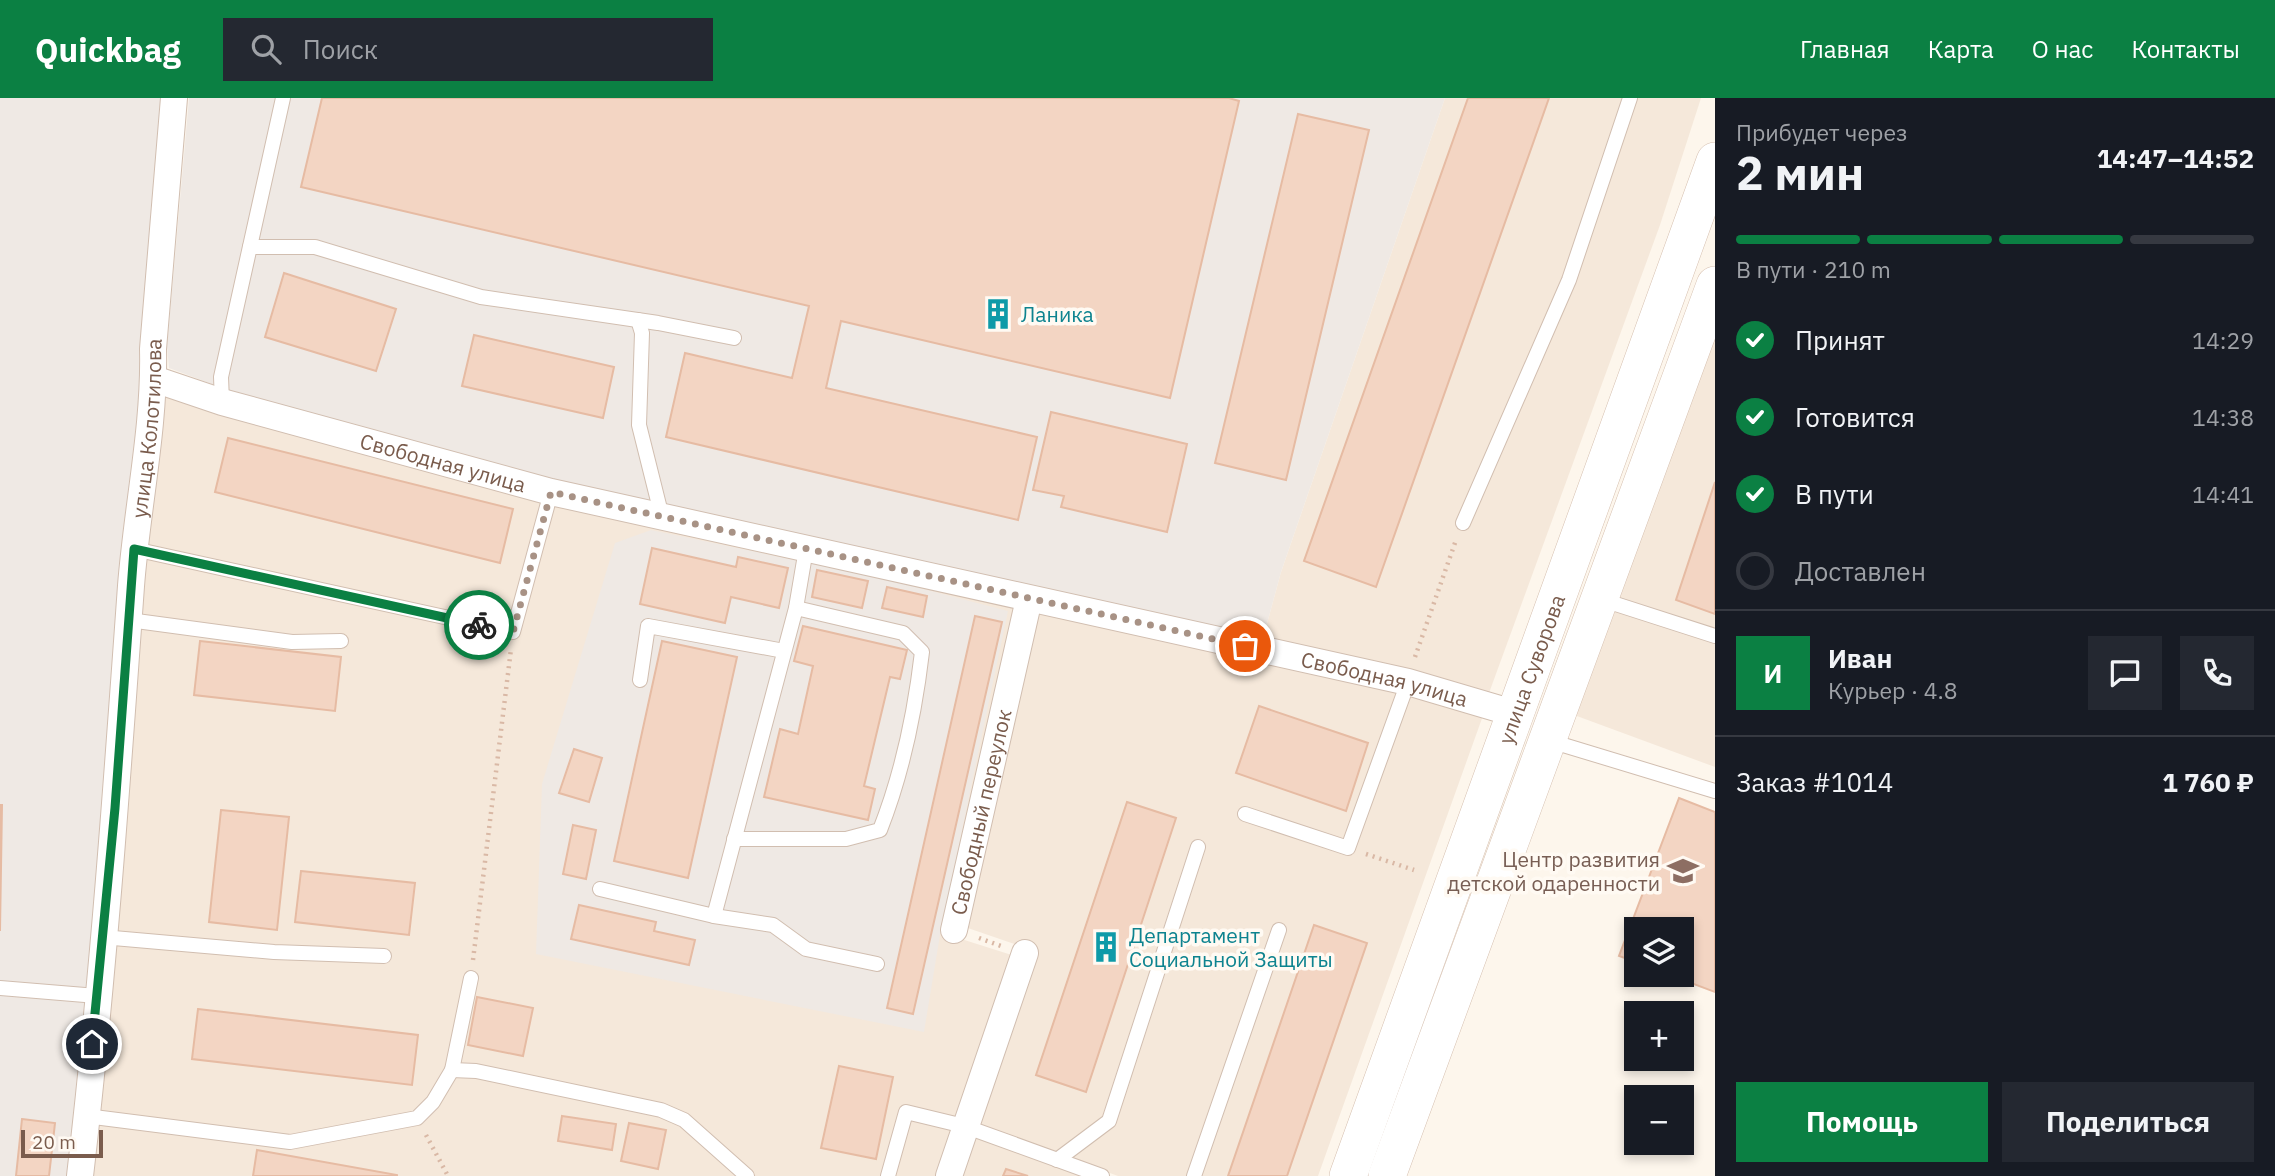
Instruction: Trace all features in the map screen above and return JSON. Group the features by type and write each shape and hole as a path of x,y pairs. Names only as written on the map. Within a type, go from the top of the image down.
{"main road":[{"name":"улица Суворова","path":"1348,1176 1513,713 1715,161"},
{"name":"улица Суворова","path":"1387,1176 1715,285"}],"street":[{"name":"улица Колотилова","path":"80,1176 103,937 134,549 154,379 153,349 174,98"},
{"name":"Свободная улица","path":"154,379 222,402 551,492 1408,682 1513,713"},
{"name":"Свободный переулок","path":"954,930 1029,599"},
{"path":"949,1176 1025,953"}],"lane":[{"path":"222,402 221,377 283,98"},
{"path":"1463,523 1569,280 1630,98"},
{"path":"250,247 316,247 481,297 638,320 734,338"},
{"path":"638,320 642,333 639,425 662,517"},
{"path":"134,549 513,632 551,492"},
{"path":"714,916 796,608 806,549"},
{"path":"1600,599 1715,636"},
{"path":"734,839 846,839 880,831 894,794 918,687 922,652 903,633 796,608"},
{"path":"129,620 292,642 341,641"},
{"path":"640,680 648,626 784,651"},
{"path":"1245,814 1348,848 1408,682"},
{"path":"1549,741 1715,791"},
{"path":"1057,1160 1109,1121 1199,847"},
{"path":"600,889 714,916 773,925 806,949 877,964"},
{"path":"1195,1176 1279,930"},
{"path":"103,937 274,952 384,957"},
{"path":"86,1116 290,1142 417,1118 433,1102 452,1070 471,978"},
{"path":"0,988 97,996"},
{"path":"452,1070 476,1071 661,1110 684,1120 747,1176"},
{"path":"888,1176 906,1112 964,1126 1102,1176"}],"path":[{"path":"1408,682 1419,640 1463,523"},
{"path":"471,978 513,632"},
{"path":"1348,848 1414,870"},
{"name":"Свободный переулок","path":"954,930 1025,953"},
{"path":"417,1118 448,1176"}],"shaded area":[{"path":"0,98 166,98 74,1176 0,1176"},
{"path":"189,98 1445,98 1281,572 1262,642 552,479 233,392 169,368 167,347"},
{"path":"1445,98 1701,98 1660,225 1489,693 1262,642 1281,572"},
{"path":"1715,309 1715,767 1566,712"},
{"path":"159,390 1019,601 955,937 1018,957 942,1176 88,1176"},
{"path":"651,530 881,578 1008,611 940,935 924,1032 536,954 542,784 615,543"},
{"path":"1034,606 1485,710 1318,1176 1118,1176 971,1122 1032,950 962,926"},
{"path":"968,1131 1088,1176 954,1176"}],"building":[{"name":"Ланика","path":"322,98 1229,98 1239,101 1170,398 841,321 826,388 1037,437 1018,520 666,437 685,353 792,378 809,306 301,187"},
{"path":"1468,98 1549,98 1376,587 1304,561"},
{"path":"1298,114 1369,130 1286,480 1215,463"},
{"path":"284,273 396,309 376,371 265,337"},
{"path":"474,335 614,367 603,418 462,386"},
{"path":"1051,412 1187,444 1167,532 1061,507 1064,496 1033,490"},
{"path":"228,438 513,509 500,563 215,492"},
{"path":"1715,482 1715,614 1676,600"},
{"path":"652,548 736,567 738,557 788,568 779,608 731,597 725,623 640,604"},
{"path":"817,570 868,581 862,608 812,597"},
{"path":"887,587 927,596 923,617 882,608"},
{"path":"975,616 1002,622 913,1014 887,1008"},
{"path":"803,626 907,650 900,679 890,677 864,786 875,789 868,820 764,797 780,729 798,734 813,666 794,661"},
{"path":"200,641 341,657 335,711 194,695"},
{"path":"662,641 737,657 688,878 614,861"},
{"path":"1259,706 1368,743 1346,811 1236,773"},
{"path":"574,749 602,758 589,802 559,793"},
{"name":"Центр развития детской одаренности","path":"1679,798 1715,812 1715,992 1694,984 1694,917 1634,917"},
{"name":"Департамент Социальной Защиты","path":"1127,802 1176,818 1086,1092 1036,1075"},
{"path":"0,805 2,805 0,931"},
{"path":"221,810 289,817 277,930 209,922"},
{"path":"573,825 596,830 586,879 563,874"},
{"path":"301,871 415,883 409,935 295,922"},
{"path":"579,905 656,922 654,931 695,940 689,965 571,939"},
{"path":"1314,925 1367,943 1287,1176 1228,1176"},
{"name":"Центр развития детской одаренности","path":"1624,943 1624,958 1619,956"},
{"path":"477,997 533,1008 523,1056 468,1045"},
{"path":"198,1009 418,1035 412,1085 192,1059"},
{"path":"839,1066 893,1077 876,1159 821,1148"},
{"path":"562,1116 616,1124 612,1150 558,1141"},
{"path":"22,1119 55,1123 49,1176 16,1176"},
{"path":"629,1123 666,1130 658,1169 621,1161"},
{"path":"257,1150 397,1175 397,1176 253,1176"},
{"path":"1006,1169 1028,1176 1003,1176"}],"way so far":[{"path":"479,625 513,632 551,492 1245,646"}],"place":[{"name":"Ланика","path":"998,314"},
{"name":"Центр развития детской одаренности","path":"1683,871"},
{"name":"Департамент Социальной Защиты","path":"1106,947"}],"route":[{"path":"92,1044 115,808 134,549 479,625"}]}
